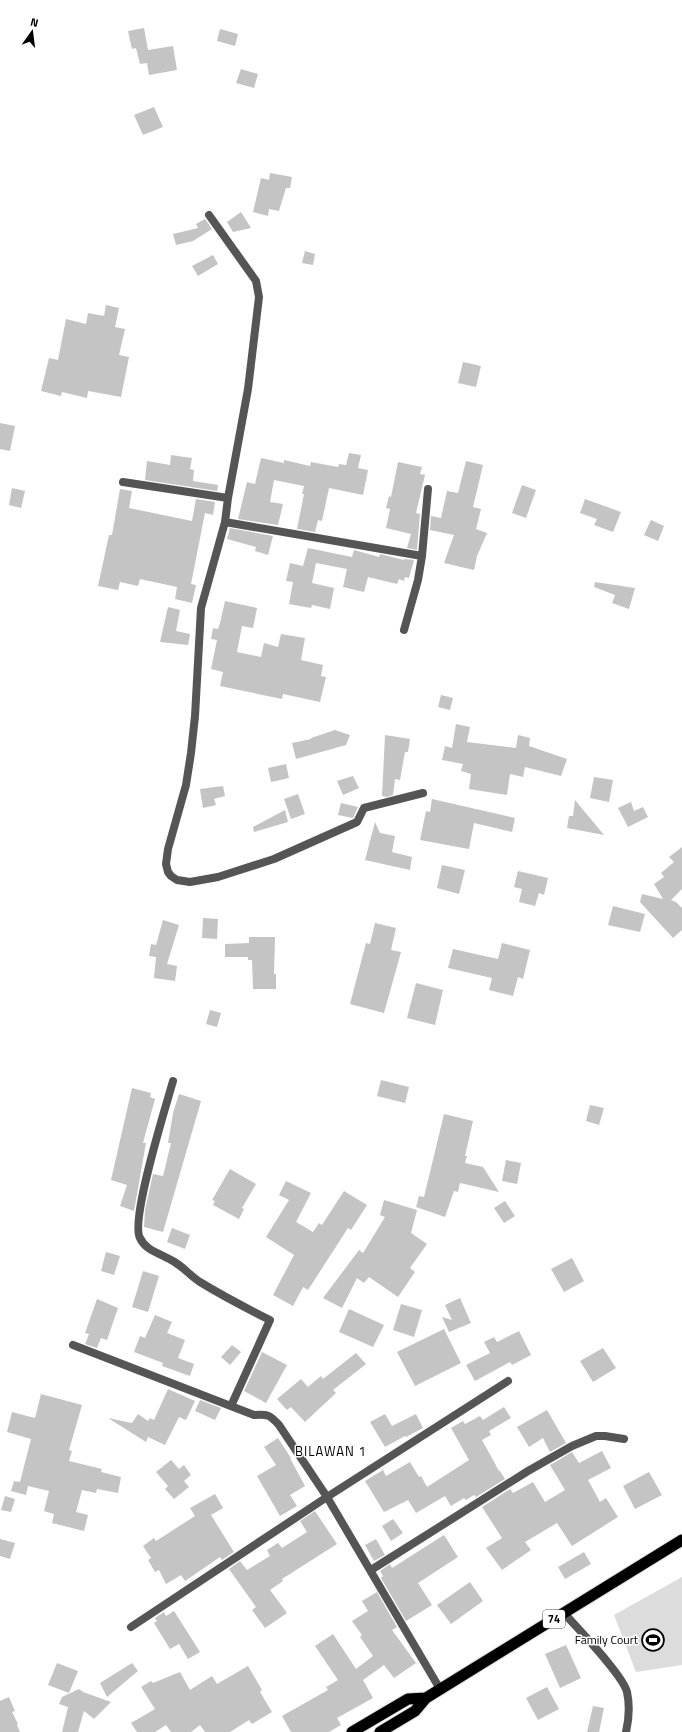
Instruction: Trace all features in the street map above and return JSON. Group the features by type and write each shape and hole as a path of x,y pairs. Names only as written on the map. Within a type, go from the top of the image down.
{"highway":[{"name":"74","path":"380,1732 415,1711 426,1698 440,1689 682,1540"},
{"name":"74","path":"352,1732 408,1699 426,1698"}],"street":[{"path":"209,215 256,281 259,297 248,389 225,522 201,608 195,716 191,753 186,784 168,850 166,864 171,876 177,880 190,882 218,877 274,859 357,822 364,808 423,793"},
{"path":"123,482 228,498"},
{"path":"404,630 418,580 422,556 428,489"},
{"path":"225,522 422,556"},
{"path":"173,1081 148,1171 137,1225 138,1236 143,1244 150,1250 172,1260 198,1282 270,1320 231,1406"},
{"path":"73,1345 254,1415 265,1414 272,1418 279,1425 327,1497 440,1689"},
{"path":"131,1626 327,1497 508,1381"},
{"path":"371,1570 528,1471 572,1446 596,1436 624,1438"},
{"path":"564,1613 612,1668 627,1691 629,1718 626,1732"}],"shaded area":[{"name":"Family Court","path":"682,1577 682,1665 636,1672 614,1615"}],"building":[{"path":"144,28 148,50 173,46 177,70 149,75 147,63 140,64 136,48 132,49 128,31"},
{"path":"220,29 238,34 235,46 217,41"},
{"path":"241,69 258,74 254,88 236,83"},
{"path":"154,107 163,127 143,135 134,115"},
{"path":"270,173 292,177 290,188 286,188 279,211 269,209 268,216 253,212 261,178 269,180"},
{"path":"241,212 251,228 233,232 227,222"},
{"path":"205,219 212,229 193,241 176,245 173,234 198,228 196,224"},
{"path":"305,251 315,254 313,265 302,263"},
{"path":"213,255 218,264 198,276 192,266"},
{"path":"106,305 119,308 115,327 125,329 119,355 129,357 121,397 88,391 87,398 62,392 61,396 41,391 49,358 58,360 66,319 86,324 88,313 104,316"},
{"path":"463,362 481,366 476,387 458,383"},
{"path":"0,423 15,426 10,451 0,449"},
{"path":"349,453 361,455 358,468 368,470 363,495 329,488 322,521 318,520 315,532 297,529 304,494 302,494 304,486 274,480 270,502 283,504 278,525 238,519 247,482 255,484 261,458 284,463 284,460 310,466 311,462 338,467 339,464 346,465"},
{"path":"171,455 192,458 190,469 194,470 193,481 218,485 217,491 145,480 147,461 170,465"},
{"path":"466,461 483,465 473,507 481,509 476,529 487,533 477,556 474,570 444,563 454,535 430,530 431,516 441,518 447,491 458,493"},
{"path":"398,462 422,467 420,474 425,475 416,513 420,514 417,550 407,548 411,534 386,528 390,509 386,508 389,496 391,497"},
{"path":"522,485 536,490 526,518 512,513"},
{"path":"12,488 25,491 21,508 9,505"},
{"path":"120,489 132,491 129,508 192,521 196,499 215,502 213,515 205,513 191,584 196,585 192,603 175,599 177,587 140,579 138,586 120,582 118,590 98,586 109,535 112,535"},
{"path":"585,499 621,512 613,532 594,525 597,519 580,513"},
{"path":"651,520 664,526 658,541 644,535"},
{"path":"230,528 273,536 268,555 255,551 256,547 227,539"},
{"path":"308,548 352,557 354,550 379,557 380,554 404,560 414,560 409,578 405,577 404,581 399,579 397,584 368,577 364,592 343,587 347,569 316,563 312,583 334,588 330,609 312,605 311,608 289,604 293,582 286,581 290,563 303,566"},
{"path":"595,582 635,588 629,609 612,603 615,595 594,587"},
{"path":"225,601 257,608 253,628 242,626 237,652 261,657 264,643 278,647 281,634 305,638 301,660 323,665 321,676 326,677 320,702 283,694 282,699 220,686 223,672 211,669 217,640 211,639 213,628 218,629"},
{"path":"168,607 180,610 176,631 190,634 188,645 160,642"},
{"path":"441,695 453,698 450,710 438,707"},
{"path":"456,724 470,727 467,742 516,748 518,735 530,738 529,746 567,759 561,776 525,767 523,777 510,774 507,795 469,789 471,774 461,771 463,764 442,760 445,746 452,748"},
{"path":"335,730 350,735 346,745 296,759 292,743 311,739"},
{"path":"385,735 410,739 408,752 405,752 400,780 395,779 393,795 387,797 382,796"},
{"path":"286,764 289,778 271,782 268,768"},
{"path":"353,776 359,788 343,795 337,781"},
{"path":"594,777 613,780 609,802 590,798"},
{"path":"223,786 225,796 214,799 216,805 203,808 200,789"},
{"path":"298,794 305,814 291,819 284,799"},
{"path":"432,799 515,818 512,832 474,823 469,849 420,840 426,811 430,812"},
{"path":"575,800 604,835 567,828 569,816 573,816"},
{"path":"631,802 634,811 643,807 648,817 628,827 618,808"},
{"path":"341,803 358,807 353,818 338,815"},
{"path":"285,810 288,822 254,832 253,827"},
{"path":"375,822 380,833 395,836 392,852 412,857 410,870 365,860"},
{"path":"682,847 682,889 671,900 676,902 682,908 682,930 673,938 640,902 642,894 663,899 654,884 664,877 661,873 674,862 669,857"},
{"path":"442,865 465,870 459,894 437,888"},
{"path":"518,871 548,878 544,895 539,893 535,906 519,902 522,889 514,887"},
{"path":"613,906 645,914 640,932 608,925"},
{"path":"203,918 218,919 217,939 202,938"},
{"path":"163,920 179,925 167,964 177,966 175,981 154,978 156,957 149,956 151,944 156,945"},
{"path":"375,923 396,928 391,950 401,952 384,1013 350,1004 366,943 370,944"},
{"path":"249,937 275,937 274,974 276,974 276,989 253,989 252,960 248,960 248,957 225,957 225,944 249,943"},
{"path":"502,943 530,950 523,979 518,977 513,996 489,990 492,978 448,968 453,949 498,959"},
{"path":"416,983 443,990 435,1025 407,1018"},
{"path":"210,1010 221,1013 217,1027 206,1024"},
{"path":"381,1080 409,1087 405,1103 377,1096"},
{"path":"132,1088 151,1093 150,1097 155,1099 143,1143 146,1143 134,1211 120,1206 127,1185 111,1180"},
{"path":"179,1094 201,1101 163,1232 144,1227 145,1210 153,1174 163,1176 171,1143 168,1143 173,1113"},
{"path":"590,1105 604,1108 599,1125 586,1121"},
{"path":"444,1114 473,1121 465,1156 467,1156 465,1163 483,1167 499,1192 460,1183 458,1192 454,1191 445,1217 416,1207 419,1196 424,1197"},
{"path":"506,1160 521,1163 517,1184 502,1181"},
{"path":"230,1169 256,1184 242,1208 244,1209 239,1219 213,1205 215,1201 212,1200"},
{"path":"286,1181 311,1193 296,1222 313,1232 319,1223 322,1225 344,1191 367,1205 351,1230 348,1228 308,1290 303,1287 293,1306 273,1295 294,1255 266,1237 289,1200 279,1195"},
{"path":"384,1200 417,1210 411,1233 427,1244 410,1268 415,1272 398,1297 369,1277 364,1283 357,1278 342,1308 323,1298 359,1250 363,1253 385,1217 380,1215"},
{"path":"505,1201 515,1216 504,1223 494,1208"},
{"path":"172,1228 190,1235 185,1249 167,1242"},
{"path":"106,1252 120,1256 114,1275 101,1271"},
{"path":"572,1258 584,1281 564,1292 551,1269"},
{"path":"143,1271 159,1276 148,1312 132,1307"},
{"path":"460,1298 471,1323 449,1332 442,1317 452,1320 445,1305"},
{"path":"97,1299 118,1308 107,1340 101,1338 97,1348 85,1344 89,1334 85,1333"},
{"path":"401,1304 422,1310 414,1337 393,1330"},
{"path":"349,1309 384,1325 373,1347 339,1332"},
{"path":"155,1315 172,1322 167,1333 185,1340 178,1358 194,1364 190,1376 162,1366 163,1363 134,1352 140,1336 145,1338"},
{"path":"444,1329 461,1363 415,1386 397,1352"},
{"path":"519,1331 531,1355 512,1365 510,1362 475,1381 466,1365 490,1353 484,1342 494,1337 497,1342"},
{"path":"232,1345 241,1352 230,1365 221,1357"},
{"path":"603,1348 616,1368 593,1382 580,1361"},
{"path":"262,1352 287,1365 266,1403 244,1391"},
{"path":"356,1353 366,1364 333,1390 336,1393 305,1422 291,1407 287,1410 277,1399 301,1379 308,1387 321,1376 323,1379"},
{"path":"168,1389 195,1401 186,1420 179,1417 165,1445 148,1437 146,1442 108,1418 132,1423 138,1414 148,1421 150,1418 154,1420"},
{"path":"41,1394 82,1405 69,1450 72,1451 69,1461 102,1469 101,1472 121,1477 118,1493 97,1489 96,1493 82,1490 76,1512 88,1515 84,1531 52,1523 54,1514 44,1511 49,1491 28,1486 26,1495 11,1491 14,1481 20,1482 31,1439 7,1432 12,1412 35,1418"},
{"path":"200,1400 221,1408 215,1420 195,1411"},
{"path":"504,1407 511,1418 489,1431 491,1435 482,1440 505,1479 476,1497 474,1495 466,1500 464,1498 451,1506 445,1496 416,1513 408,1500 384,1512 365,1481 383,1470 386,1476 410,1462 419,1477 421,1476 427,1487 469,1460 451,1428 463,1421 465,1424 480,1416 483,1420"},
{"path":"547,1410 566,1443 550,1452 543,1438 529,1447 517,1427"},
{"path":"385,1414 392,1426 416,1414 423,1428 385,1447 370,1422"},
{"path":"278,1438 291,1458 305,1486 290,1495 297,1506 280,1516 257,1476 276,1465 264,1447"},
{"path":"602,1451 611,1468 588,1480 600,1502 606,1498 618,1517 572,1546 557,1523 525,1542 531,1550 502,1570 486,1548 502,1538 482,1507 510,1489 513,1493 533,1482 545,1502 565,1490 550,1465 572,1452 579,1463"},
{"path":"171,1460 179,1469 184,1465 191,1475 184,1481 189,1487 174,1499 165,1489 168,1486 156,1472"},
{"path":"649,1472 662,1495 635,1509 623,1486"},
{"path":"215,1494 223,1508 211,1515 234,1552 222,1560 220,1557 185,1581 181,1575 166,1584 159,1570 155,1572 148,1560 151,1558 143,1546 154,1538 156,1541 195,1516 190,1508"},
{"path":"5,1496 15,1499 11,1512 1,1510"},
{"path":"315,1511 337,1544 282,1579 283,1581 270,1590 287,1613 265,1628 252,1610 256,1607 229,1569 240,1561 247,1570 270,1556 267,1550 278,1543 282,1548 307,1532 300,1521"},
{"path":"393,1519 403,1533 391,1541 382,1526"},
{"path":"444,1535 458,1557 418,1583 432,1605 406,1621 381,1578 383,1576 380,1571 390,1564 392,1568"},
{"path":"0,1539 15,1543 10,1559 0,1556"},
{"path":"376,1539 385,1555 374,1561 365,1545"},
{"path":"584,1552 591,1564 565,1579 558,1567"},
{"path":"470,1582 483,1601 451,1624 437,1605"},
{"path":"377,1592 397,1627 392,1630 416,1663 394,1678 384,1665 363,1680 373,1698 337,1718 341,1725 329,1732 291,1732 282,1716 328,1690 326,1687 338,1680 315,1646 333,1634 356,1669 373,1656 360,1637 362,1635 352,1621 368,1611 362,1601"},
{"path":"174,1611 200,1652 188,1659 179,1644 170,1649 154,1623 157,1621 155,1618 164,1612 166,1616"},
{"path":"566,1645 581,1678 560,1688 545,1654"},
{"path":"57,1663 78,1671 69,1693 48,1685"},
{"path":"132,1663 138,1671 107,1697 100,1683"},
{"path":"248,1666 262,1690 260,1692 272,1712 252,1724 249,1720 230,1732 205,1732 200,1725 191,1732 171,1732 166,1725 155,1732 137,1732 131,1723 155,1709 141,1687 151,1681 153,1683 180,1672 190,1690 212,1676 217,1684"},
{"path":"547,1687 559,1709 538,1720 526,1698"},
{"path":"79,1689 83,1692 111,1702 94,1719 84,1711 78,1732 62,1732 68,1707 59,1704 62,1697"},
{"path":"9,1697 15,1711 12,1712 20,1732 0,1732 0,1701"},
{"path":"593,1706 604,1708 599,1732 587,1732"}],"place":[{"name":"Family Court","path":"653,1640"}],"district":[{"name":"BILAWAN 1","path":"331,1451"}]}
